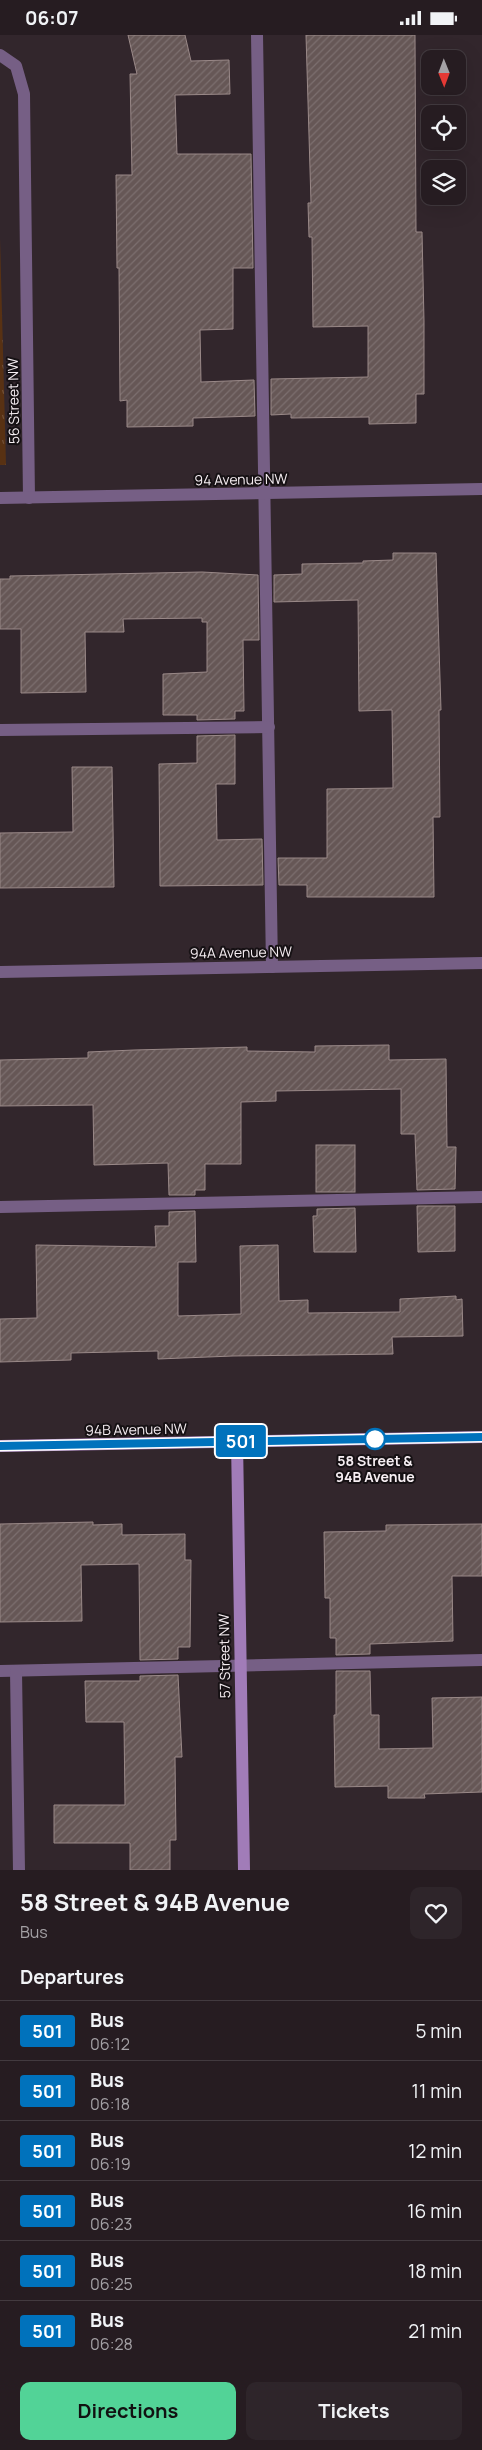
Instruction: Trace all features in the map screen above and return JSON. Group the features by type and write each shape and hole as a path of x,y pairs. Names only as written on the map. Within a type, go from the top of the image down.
{"street":[{"path":"256,35 266,493 272,967"},
{"name":"56 Street NW","path":"0,55 16,66 24,94 29,498"},
{"name":"94 Avenue NW","path":"0,498 482,489"},
{"path":"0,730 269,727"},
{"name":"94A Avenue NW","path":"0,972 482,963"},
{"path":"0,1207 482,1197"},
{"name":"94B Avenue NW","path":"0,1446 482,1437"},
{"name":"57 Street NW","path":"237,1441 239,1665 244,1870"},
{"path":"0,1671 482,1660"},
{"path":"16,1671 19,1870"}],"green space":[{"path":"0,238 6,465 0,465"}],"building":[{"path":"128,35 185,35 191,61 229,60 230,94 175,95 177,154 251,154 253,268 233,268 233,329 200,330 201,382 254,380 255,416 193,418 193,426 127,427 127,400 120,401 116,175 132,175 130,74 137,74"},
{"path":"306,35 415,35 416,232 422,232 424,321 424,394 416,394 416,423 369,424 369,417 291,418 291,414 271,415 271,379 368,377 368,326 313,327 312,237 309,237 308,203 311,203"},
{"path":"393,553 436,553 441,710 439,710 440,817 433,817 434,897 307,897 307,885 279,885 278,858 327,858 327,789 393,788 392,710 359,711 358,600 274,602 274,575 302,574 302,564 363,563 363,561 393,560"},
{"path":"202,572 258,575 259,640 243,640 244,711 235,711 235,719 197,720 197,715 163,715 163,674 207,672 207,622 202,622 202,618 123,619 124,632 85,632 86,692 21,693 21,629 0,629 0,579 10,579 10,576"},
{"path":"235,735 235,784 216,784 217,840 262,839 263,885 160,886 159,764 197,763 197,736"},
{"path":"72,767 112,767 114,887 0,888 0,833 73,832"},
{"path":"389,1045 389,1060 446,1059 447,1147 456,1147 455,1189 417,1190 415,1134 401,1134 401,1089 276,1091 276,1101 241,1102 241,1164 205,1164 205,1190 195,1190 195,1195 169,1195 168,1163 94,1165 93,1105 0,1106 0,1060 88,1058 88,1052 134,1050 247,1047 247,1051 315,1052 315,1046"},
{"path":"316,1145 355,1145 355,1192 316,1192"},
{"path":"417,1206 455,1206 455,1251 418,1252"},
{"path":"355,1208 356,1252 314,1252 313,1216 317,1216 317,1209"},
{"path":"195,1211 196,1262 178,1262 178,1316 241,1314 240,1246 278,1245 279,1301 308,1300 308,1313 400,1312 400,1299 456,1296 456,1300 462,1299 463,1336 392,1337 393,1354 158,1359 158,1351 71,1353 71,1360 0,1362 0,1319 37,1318 36,1245 156,1247 155,1226 169,1226 169,1212"},
{"path":"93,1522 93,1525 122,1524 122,1535 185,1534 185,1560 191,1560 190,1647 178,1647 178,1659 140,1660 139,1564 81,1565 82,1621 0,1622 0,1524"},
{"path":"482,1524 482,1576 452,1576 453,1641 370,1644 370,1654 336,1655 336,1638 330,1638 330,1598 325,1598 324,1532 386,1531 386,1525"},
{"path":"336,1671 370,1671 371,1715 379,1715 379,1749 433,1748 432,1698 482,1697 482,1792 424,1794 425,1798 388,1798 388,1786 335,1787 334,1715 336,1715"},
{"path":"178,1675 182,1757 175,1757 176,1840 170,1840 170,1870 130,1870 130,1843 54,1843 54,1805 125,1805 124,1722 86,1722 85,1681 140,1681 140,1676"}],"bus line":[{"name":"501","path":"0,1446 482,1437"}],"place":[{"name":"58 Street & 94B Avenue","path":"375,1439"}]}
